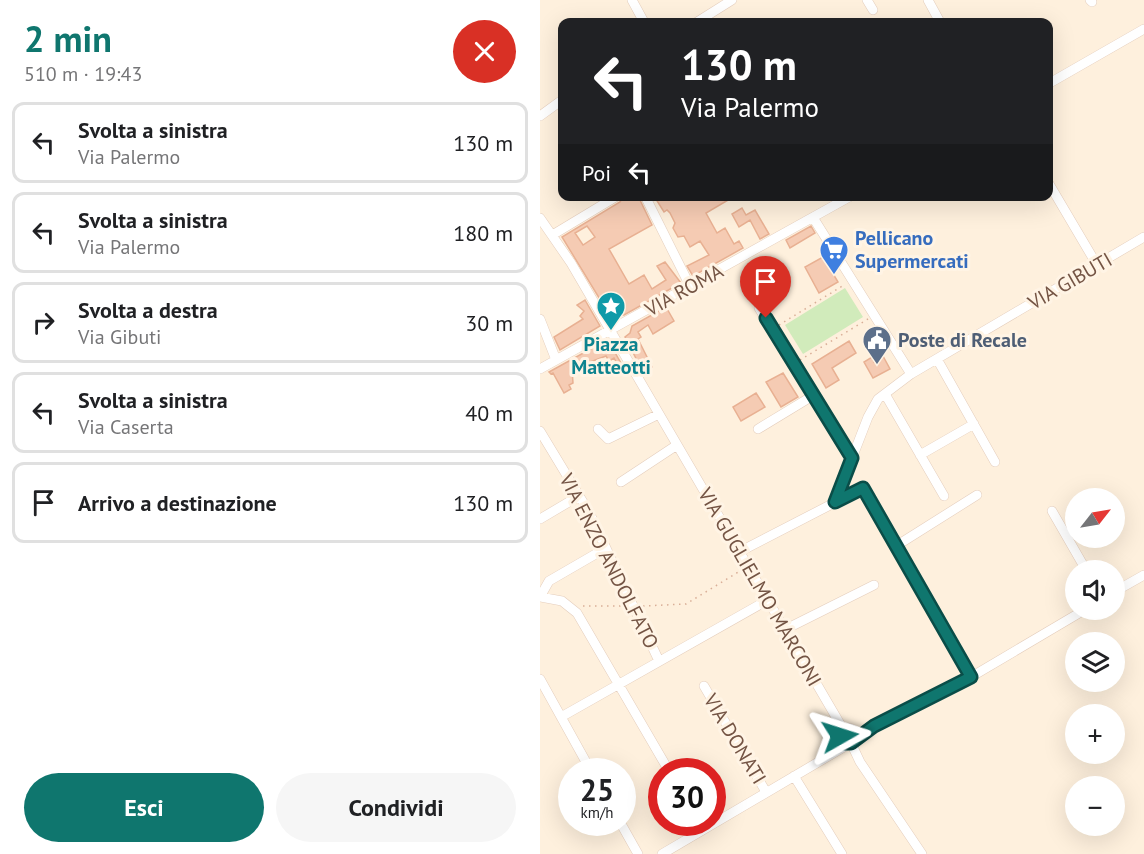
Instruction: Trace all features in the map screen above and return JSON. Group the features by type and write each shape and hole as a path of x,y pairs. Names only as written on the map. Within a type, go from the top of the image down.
{"street":[{"path":"632,0 642,18"},
{"path":"703,18 732,0"},
{"path":"867,0 873,10"},
{"path":"928,0 938,18"},
{"path":"1053,81 1142,34"},
{"path":"540,116 558,103"},
{"path":"1053,191 1096,265"},
{"path":"554,234 609,201"},
{"path":"648,201 690,286"},
{"name":"VIA ROMA","path":"540,369 843,201"},
{"name":"VIA GUGLIELMO MARCONI","path":"540,218 554,234 766,601 845,730"},
{"path":"814,219 911,374"},
{"name":"VIA GIBUTI","path":"835,502 868,417 878,399 911,374 1144,237"},
{"path":"759,308 852,458"},
{"path":"540,319 556,360"},
{"path":"937,359 995,462"},
{"path":"885,394 944,496"},
{"path":"758,429 814,395"},
{"path":"598,429 608,439 659,414"},
{"path":"920,455 974,424"},
{"name":"VIA ENZO ANDOLFATO","path":"540,431 579,496 606,548 659,661"},
{"path":"621,482 677,445"},
{"path":"739,552 863,488 971,677"},
{"path":"896,546 977,495"},
{"path":"540,519 579,496"},
{"path":"1052,511 1080,560"},
{"path":"606,548 549,581 540,597 562,601 577,614 662,758"},
{"path":"1125,586 1144,575"},
{"path":"784,630 874,585"},
{"path":"561,717 766,601"},
{"path":"726,812 794,776 852,742 874,726 971,677 1067,620"},
{"path":"540,679 584,758"},
{"name":"VIA DONATI","path":"704,686 766,792"},
{"path":"845,730 874,726"},
{"path":"845,730 842,741 852,742"},
{"path":"845,730 855,732 852,742 860,762 922,854"},
{"path":"830,754 845,730"},
{"path":"794,776 842,854"},
{"path":"628,836 638,854"},
{"path":"662,854 686,836"}],"path":[{"path":"772,329 852,280"},
{"path":"794,364 874,315"},
{"path":"570,606 686,604 747,567"}],"green space":[{"path":"845,288 863,317 803,354 785,325"}],"building":[{"path":"621,201 640,201 652,225 609,249 629,284 644,275 652,289 666,280 657,266 665,262 681,283 624,315 613,315 601,301 562,237","holes":["587,226 595,237 583,245 575,233"]},
{"path":"657,201 726,201 706,213 717,233 725,228 734,244 739,241 743,248 693,276 687,266 709,255 700,241 690,247 684,236 678,237 673,228 675,223 670,213 667,210 664,212"},
{"path":"742,208 746,215 755,210 769,234 760,239 750,220 739,227 732,214"},
{"path":"811,226 815,233 790,248 786,240"},
{"path":"823,257 838,282 819,293 805,267"},
{"path":"585,300 600,326 560,350 554,337 583,319 580,316 584,311 577,305"},
{"path":"666,307 674,321 653,334 648,325 638,332 641,337 638,339 652,367 643,372 625,337 630,333 632,326"},
{"path":"605,341 609,342 622,365 619,367 614,358 609,361 606,356 572,369 573,383 569,385 571,389 564,393 553,373 549,372"},
{"path":"849,341 856,353 832,368 839,380 826,388 812,364"},
{"name":"Poste di Recale","path":"883,356 890,369 873,378 864,362 872,357 874,362"},
{"path":"783,373 798,397 781,407 766,382"},
{"path":"756,393 765,407 741,421 733,407"}],"place":[{"name":"Pellicano Supermercati","path":"834,276"},
{"name":"Piazza Matteotti","path":"611,332"},
{"name":"Poste di Recale","path":"877,366"}],"route":[{"path":"766,318 852,458 835,502 863,488 971,677 874,726 849,744 844,743 840,736"}]}
